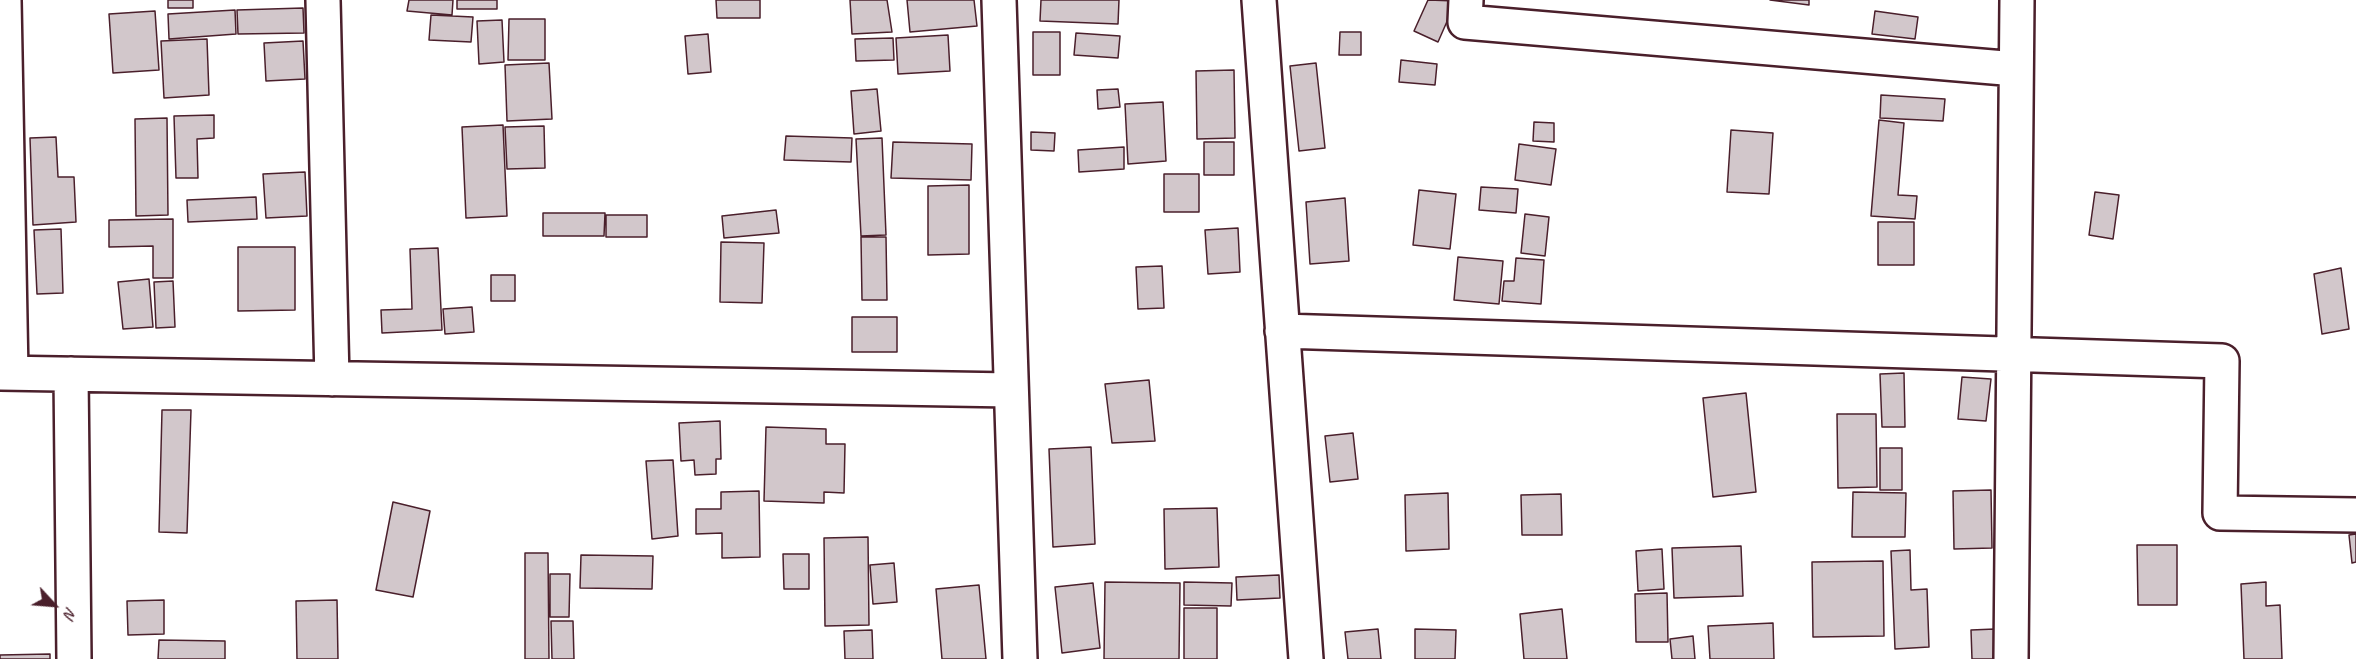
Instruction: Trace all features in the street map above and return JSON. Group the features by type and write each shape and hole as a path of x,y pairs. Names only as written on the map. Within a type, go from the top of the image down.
{"street":[{"path":"4,0 6,373 1011,390"},
{"path":"323,0 332,379"},
{"path":"999,0 1020,659"},
{"path":"1259,0 1306,659"},
{"path":"1466,0 1465,22 2016,69"},
{"path":"2011,659 2017,0"},
{"path":"1282,331 2222,361 2220,513 2356,515"},
{"path":"71,374 74,659"}],"building":[{"path":"168,0 193,0 193,8 168,8"},
{"path":"409,0 453,0 452,15 407,11"},
{"path":"457,0 497,0 497,9 457,9"},
{"path":"716,0 760,0 760,18 717,18"},
{"path":"850,0 887,0 892,32 852,34"},
{"path":"907,0 974,0 977,26 910,32"},
{"path":"1041,0 1119,0 1118,24 1040,21"},
{"path":"1428,0 1456,1 1438,42 1414,31"},
{"path":"1770,0 1809,0 1809,5"},
{"path":"303,8 304,33 238,34 237,10"},
{"path":"235,10 236,34 169,39 168,14"},
{"path":"155,11 159,70 113,73 109,14"},
{"path":"1875,11 1918,17 1915,39 1872,34"},
{"path":"431,15 473,17 471,42 429,40"},
{"path":"509,19 545,19 545,60 508,60"},
{"path":"502,20 504,62 479,64 477,21"},
{"path":"1033,32 1060,32 1060,75 1033,75"},
{"path":"1340,32 1361,32 1361,55 1339,55"},
{"path":"1076,33 1120,36 1118,58 1074,55"},
{"path":"708,34 711,72 688,74 685,36"},
{"path":"948,35 950,71 898,74 896,38"},
{"path":"893,38 894,60 856,61 855,39"},
{"path":"207,39 209,95 164,98 161,41"},
{"path":"303,41 305,79 266,81 264,43"},
{"path":"1401,60 1437,64 1435,85 1399,82"},
{"path":"549,63 552,119 507,121 505,65"},
{"path":"1316,63 1325,148 1299,151 1290,66"},
{"path":"1234,70 1235,138 1197,139 1196,71"},
{"path":"877,89 881,131 854,134 851,91"},
{"path":"1118,89 1120,107 1098,109 1097,90"},
{"path":"1881,95 1945,99 1943,121 1880,118"},
{"path":"1163,102 1166,161 1128,164 1125,104"},
{"path":"214,115 214,138 197,139 198,178 176,178 174,116"},
{"path":"167,118 168,215 136,216 135,119"},
{"path":"1879,120 1904,123 1898,195 1917,196 1915,219 1871,216"},
{"path":"1534,122 1554,123 1554,142 1533,141"},
{"path":"503,125 507,216 466,218 462,127"},
{"path":"544,126 545,168 507,169 505,127"},
{"path":"1731,130 1773,133 1769,194 1727,192"},
{"path":"1031,132 1055,133 1054,151 1031,150"},
{"path":"786,136 852,138 851,162 784,160"},
{"path":"56,137 58,177 74,177 76,222 33,225 30,138"},
{"path":"882,138 886,235 861,236 856,139"},
{"path":"893,142 972,144 971,180 891,178"},
{"path":"1204,142 1234,142 1234,175 1204,175"},
{"path":"1519,144 1556,149 1551,185 1515,180"},
{"path":"1124,147 1124,169 1079,172 1078,150"},
{"path":"305,172 307,216 266,218 263,174"},
{"path":"1164,174 1199,174 1199,212 1164,212"},
{"path":"969,185 969,254 928,255 928,186"},
{"path":"1481,187 1518,189 1516,213 1479,210"},
{"path":"1419,190 1456,194 1450,249 1413,245"},
{"path":"2095,192 2119,195 2113,239 2089,235"},
{"path":"256,197 257,219 188,222 187,200"},
{"path":"1345,198 1349,261 1310,264 1306,202"},
{"path":"776,210 779,233 724,238 722,216"},
{"path":"543,213 605,213 604,236 543,236"},
{"path":"1525,214 1549,217 1545,256 1521,253"},
{"path":"606,215 647,215 647,237 606,237"},
{"path":"173,219 173,278 153,278 153,246 109,247 109,220"},
{"path":"1878,222 1914,222 1914,265 1878,265"},
{"path":"1238,228 1240,272 1208,274 1205,230"},
{"path":"61,229 63,293 37,294 34,230"},
{"path":"861,237 886,237 887,300 862,300"},
{"path":"721,242 764,243 762,303 720,302"},
{"path":"238,247 295,247 295,310 238,311"},
{"path":"438,248 442,330 382,333 381,310 412,309 410,249"},
{"path":"1458,257 1503,261 1499,304 1454,300"},
{"path":"1516,258 1544,260 1541,304 1502,301 1504,281 1514,281"},
{"path":"1162,266 1164,308 1138,309 1136,267"},
{"path":"2341,268 2349,329 2322,334 2314,274"},
{"path":"491,275 515,275 515,301 491,301"},
{"path":"149,279 153,327 123,329 118,282"},
{"path":"173,281 175,327 156,328 154,282"},
{"path":"472,307 474,332 445,334 443,309"},
{"path":"852,317 897,317 897,352 852,352"},
{"path":"1904,373 1905,427 1882,427 1880,374"},
{"path":"1962,377 1991,379 1986,421 1958,419"},
{"path":"1149,380 1155,441 1112,443 1105,384"},
{"path":"1746,393 1756,492 1713,497 1703,398"},
{"path":"162,410 191,410 187,533 159,532"},
{"path":"1837,414 1876,414 1877,487 1838,488"},
{"path":"720,421 721,459 716,459 716,474 695,475 694,460 681,461 679,423"},
{"path":"766,427 826,429 826,444 845,444 844,493 824,492 824,503 764,501"},
{"path":"1353,433 1358,479 1330,482 1325,436"},
{"path":"1091,447 1095,544 1053,547 1049,449"},
{"path":"1880,448 1902,448 1902,490 1880,490"},
{"path":"673,460 678,536 652,539 646,461"},
{"path":"1991,490 1992,548 1954,549 1953,491"},
{"path":"759,491 760,557 722,558 722,533 696,534 696,509 721,509 721,492"},
{"path":"1853,492 1906,493 1905,537 1852,537"},
{"path":"1448,493 1449,549 1406,551 1405,495"},
{"path":"1561,494 1562,535 1522,535 1521,495"},
{"path":"393,502 430,511 413,597 376,590"},
{"path":"1217,508 1219,567 1165,569 1164,509"},
{"path":"2356,534 2356,562 2352,563 2349,535"},
{"path":"868,537 869,625 825,626 824,538"},
{"path":"2137,545 2177,545 2177,605 2138,605"},
{"path":"1741,546 1743,596 1674,598 1672,548"},
{"path":"1662,549 1664,589 1638,591 1636,551"},
{"path":"1910,550 1911,590 1927,589 1929,647 1895,649 1891,551"},
{"path":"525,553 548,553 549,659 525,659"},
{"path":"783,554 809,554 809,589 784,589"},
{"path":"581,555 653,556 652,589 580,588"},
{"path":"1883,561 1884,636 1813,637 1812,562"},
{"path":"894,563 897,602 873,604 870,565"},
{"path":"550,574 570,574 569,617 550,617"},
{"path":"1279,575 1280,598 1237,600 1236,577"},
{"path":"1105,582 1180,583 1179,659 1104,659"},
{"path":"1184,582 1232,583 1231,606 1184,605"},
{"path":"2266,582 2266,606 2280,605 2282,659 2244,659 2241,584"},
{"path":"1093,583 1100,648 1062,653 1055,587"},
{"path":"979,585 986,659 942,659 936,589"},
{"path":"1667,593 1668,642 1636,642 1635,594"},
{"path":"164,600 164,634 128,635 127,601"},
{"path":"337,600 338,659 297,659 296,601"},
{"path":"1184,608 1217,608 1217,659 1184,659"},
{"path":"1562,609 1567,659 1524,659 1520,614"},
{"path":"551,621 573,621 574,659 552,659"},
{"path":"1773,623 1774,659 1710,659 1708,626"},
{"path":"1378,629 1381,659 1348,659 1345,632"},
{"path":"1415,629 1456,630 1455,659 1415,659"},
{"path":"1995,629 1996,659 1972,659 1971,630"},
{"path":"872,630 873,659 845,659 844,631"},
{"path":"1693,636 1695,659 1672,659 1670,639"},
{"path":"159,640 225,641 225,659 158,659"},
{"path":"50,654 50,659 0,659 0,655"}]}
